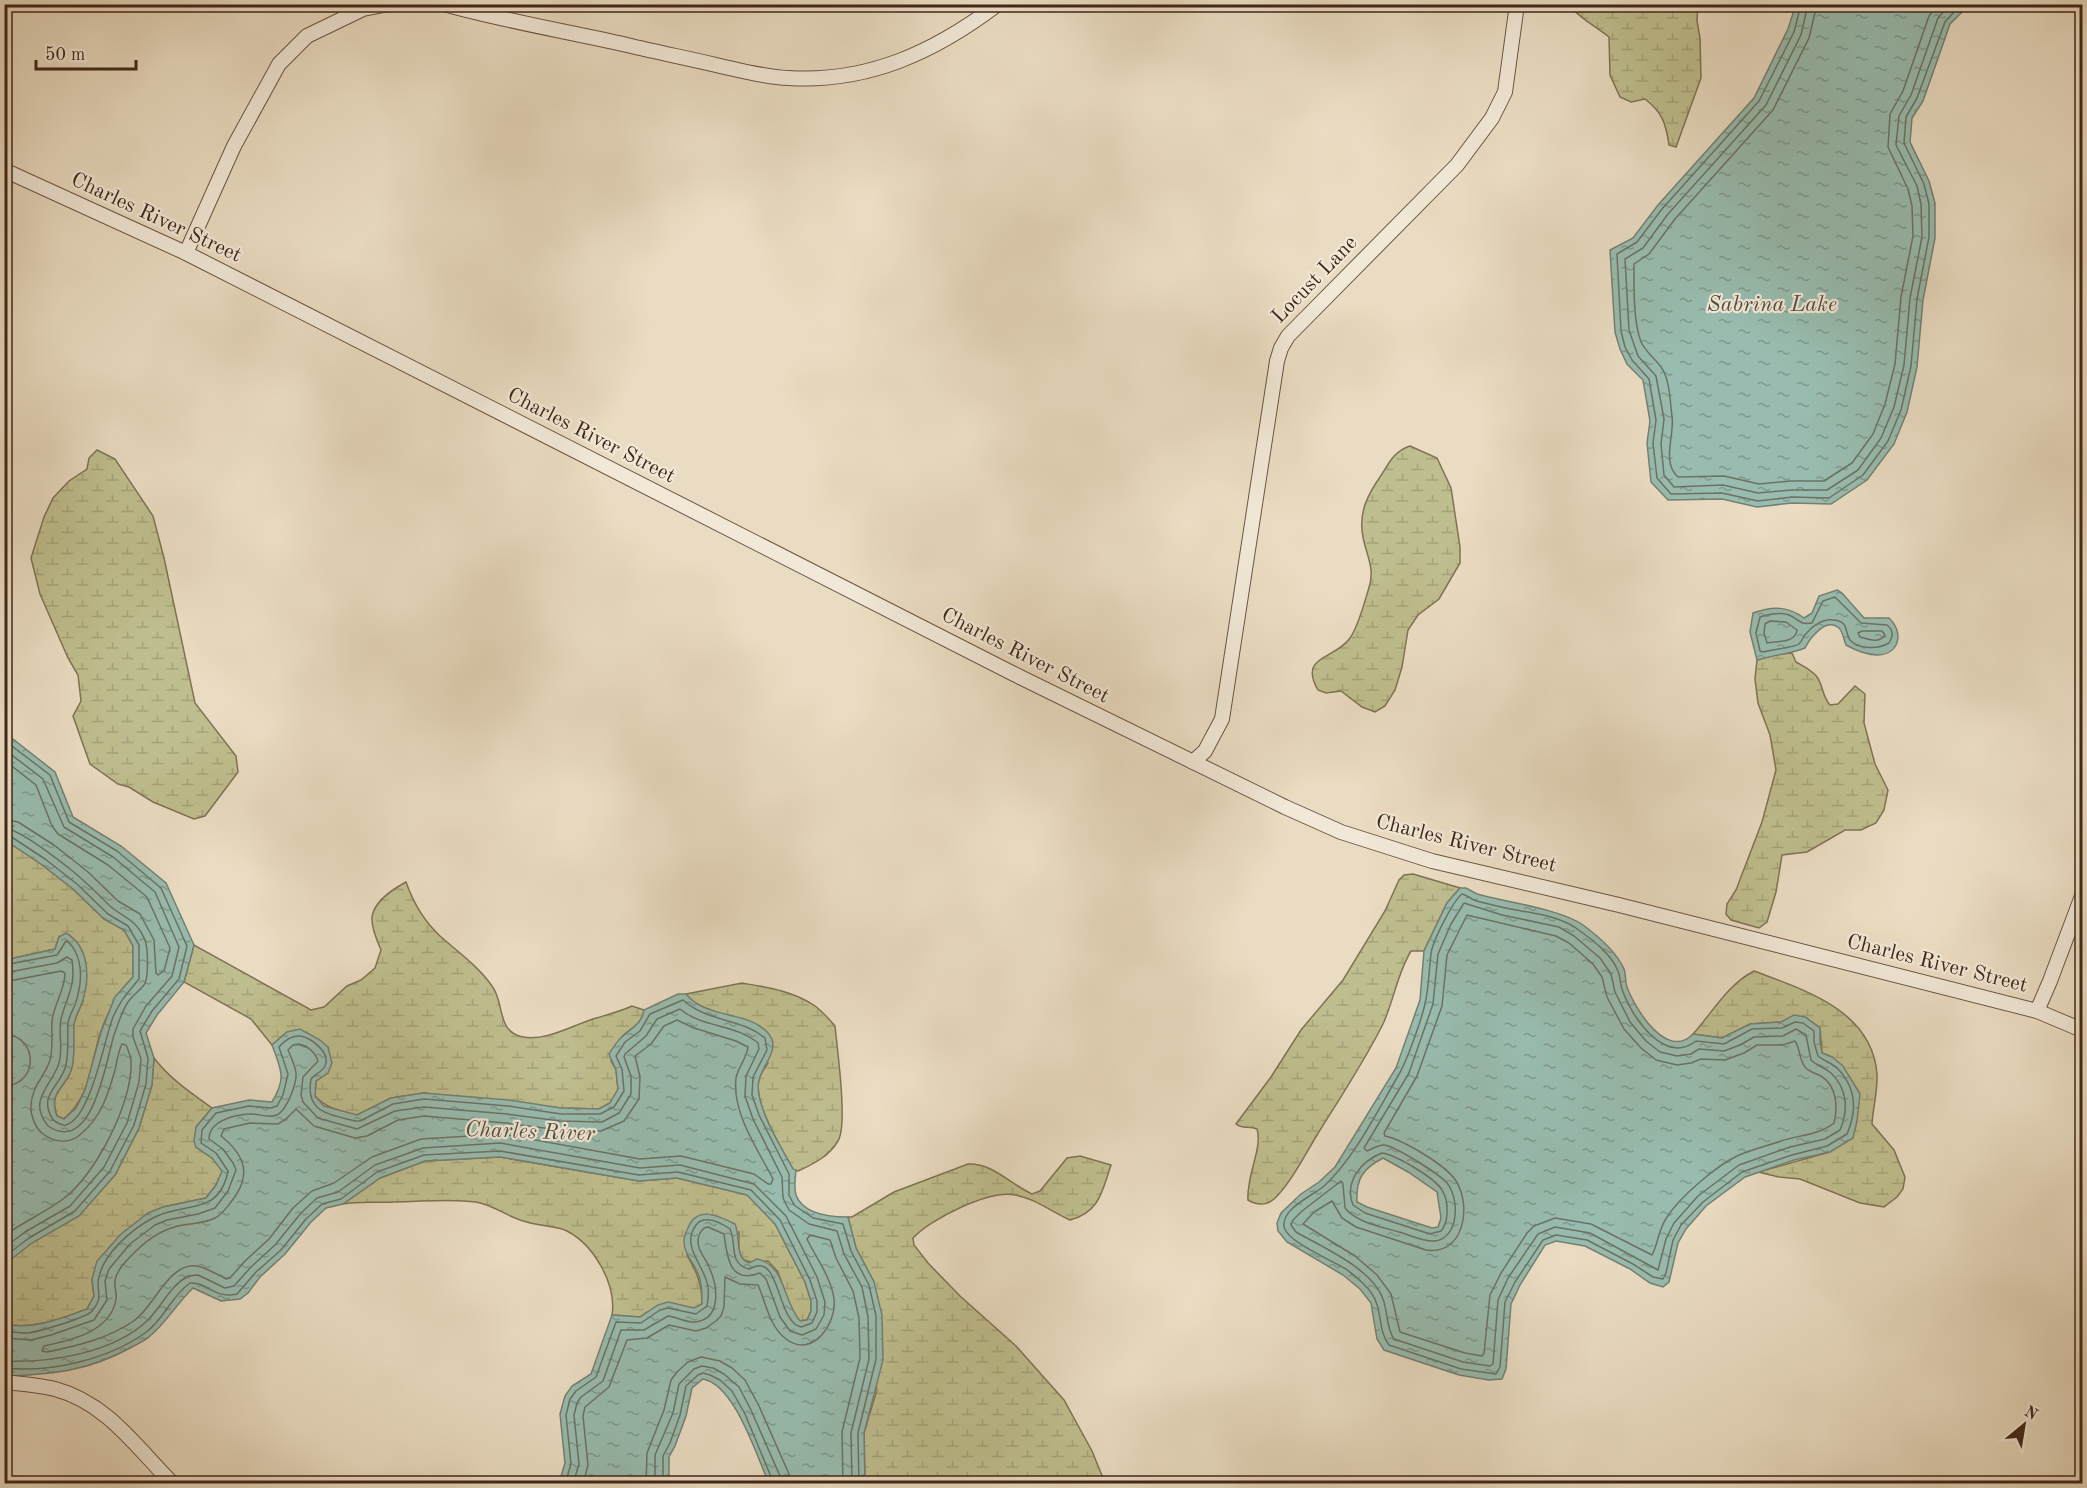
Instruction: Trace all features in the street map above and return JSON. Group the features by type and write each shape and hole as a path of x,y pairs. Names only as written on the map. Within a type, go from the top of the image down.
{"street":[{"path":"186,253 234,146 279,64 307,36 363,9 389,4"},
{"path":"444,4 497,19 745,72 788,78 830,77 877,70 924,51 966,29 998,4"},
{"name":"Locust Lane","path":"1193,762 1205,751 1222,719 1277,361 1281,348 1288,336 1457,165 1483,132 1505,92 1517,4"},
{"name":"Charles River Street","path":"4,170 186,253 1020,678 1284,807 1341,832 1432,861 1595,899 2037,1011 2082,1030"},
{"path":"2037,1011 2082,896"},
{"path":"4,1382 54,1389 89,1402 127,1435 173,1484"}],"green space":[{"path":"1574,4 1698,5 1701,78 1676,147 1669,145 1662,119 1651,104 1645,99 1631,102 1620,97 1610,75 1609,37 1576,12 1572,8"},
{"path":"1410,446 1437,458 1451,488 1460,547 1460,563 1439,599 1418,615 1408,630 1402,667 1395,690 1385,706 1375,712 1362,707 1341,691 1326,693 1318,690 1312,670 1321,659 1343,645 1356,628 1371,576 1362,528 1365,504 1390,461 1400,451"},
{"path":"97,450 115,459 153,516 195,703 236,756 238,772 205,816 194,819 153,802 129,787 118,784 90,764 73,716 81,701 78,675 68,658 40,594 31,558 44,517 53,498 69,481 87,469 89,458"},
{"path":"1792,653 1796,662 1817,677 1830,705 1838,704 1855,686 1865,694 1864,723 1875,764 1888,790 1884,810 1876,823 1861,830 1845,830 1807,852 1782,855 1776,892 1767,922 1759,928 1731,920 1726,914 1727,904 1736,890 1762,822 1776,770 1770,735 1758,703 1755,679 1757,660"},
{"path":"5,840 73,889 104,919 124,930 133,946 133,977 122,989 100,1034 85,1090 73,1110 64,1119 57,1116 55,1101 58,1091 71,1070 74,1023 83,1001 59,937 55,949 5,960"},
{"path":"1413,874 1460,888 1447,903 1424,951 1411,951 1376,1038 1291,1178 1280,1193 1268,1203 1251,1202 1248,1200 1248,1191 1258,1145 1257,1129 1236,1124 1271,1077 1301,1030 1343,980 1385,911 1399,880 1404,875"},
{"path":"406,882 424,918 492,986 505,1023 514,1034 532,1038 541,1037 632,1006 644,1010 640,1020 623,1035 615,1050 611,1061 616,1070 618,1090 610,1103 599,1109 561,1108 424,1093 391,1098 357,1115 340,1111 324,1104 315,1096 316,1081 328,1073 287,1032 272,1045 251,1019 184,982 194,945 311,1010 324,1007 347,986 361,980 375,968 381,950 372,925 374,911 385,897"},
{"path":"1754,971 1814,995 1849,1018 1863,1034 1872,1052 1877,1074 1872,1124 1894,1150 1905,1177 1903,1189 1884,1207 1860,1203 1800,1179 1758,1172 1830,1152 1832,1057 1822,1053 1820,1028 1805,1017 1781,1022 1750,1024 1722,1038 1693,1034 1728,991"},
{"path":"742,983 780,990 807,1001 818,1008 835,1026 842,1103 841,1132 838,1141 826,1155 798,1171 793,1170 760,1101 759,1080 768,1063 718,1013 694,1003 686,994"},
{"path":"154,1058 174,1079 212,1108 196,1127 196,1147 212,1158 223,1171 216,1185 206,1198 163,1207 92,1279 94,1296 87,1309 36,1325 5,1324 4,1264 115,1175 139,1128 152,1085"},
{"path":"1080,1156 1111,1165 1102,1192 1094,1206 1080,1216 1070,1220 1029,1199 1004,1195 990,1197 961,1207 921,1230 913,1238 914,1245 928,1263 960,1296 1016,1346 1064,1400 1092,1451 1105,1483 865,1483 864,1433 876,1393 874,1282 856,1248 848,1217 852,1217 894,1192 968,1164 993,1170 1032,1194 1040,1191 1067,1158"},
{"path":"500,1157 639,1181 677,1178 748,1195 775,1224 805,1282 811,1301 811,1311 807,1320 800,1321 791,1311 778,1272 768,1261 746,1261 740,1255 739,1232 687,1255 698,1278 702,1304 694,1309 647,1312 640,1317 612,1315 611,1291 602,1267 577,1237 563,1229 520,1220 476,1202 445,1200 343,1204 380,1178 425,1161"}],"water":[{"name":"Sabrina Lake","path":"1796,4 1969,5 1950,24 1923,101 1912,118 1910,142 1929,181 1935,203 1935,238 1923,300 1917,367 1907,412 1894,444 1867,480 1831,504 1792,503 1757,507 1722,499 1668,500 1651,482 1647,443 1650,421 1643,380 1627,364 1615,332 1610,250 1633,238 1658,205 1754,98 1788,29"},
{"path":"1837,590 1864,618 1889,618 1898,636 1895,647 1891,651 1878,655 1857,650 1846,645 1839,628 1829,625 1819,630 1805,648 1757,660 1750,632 1753,613 1780,608 1792,611 1804,618 1812,613 1819,596"},
{"path":"4,732 55,772 73,817 121,846 166,883 194,945 184,982 157,1015 146,1033 154,1058 152,1085 139,1128 115,1175 79,1216 32,1243 5,1264 4,1068 8,1061 4,1049 5,960 55,949 59,937 66,933 80,946 84,955 87,974 85,994 74,1025 73,1066 54,1102 57,1116 64,1119 76,1108 85,1090 101,1032 115,997 133,977 133,946 124,930 104,919 73,889 5,840"},
{"path":"1460,888 1466,888 1477,894 1561,915 1583,925 1606,944 1621,962 1627,987 1645,1019 1663,1037 1673,1041 1683,1041 1693,1034 1722,1038 1750,1024 1781,1022 1794,1015 1805,1017 1820,1028 1822,1053 1832,1057 1843,1066 1860,1094 1853,1138 1830,1152 1794,1160 1745,1177 1706,1206 1686,1229 1678,1243 1669,1282 1663,1287 1650,1283 1630,1269 1585,1246 1556,1241 1545,1245 1511,1304 1506,1369 1502,1379 1489,1380 1459,1375 1384,1350 1377,1339 1371,1303 1360,1289 1343,1275 1287,1242 1278,1231 1277,1223 1281,1213 1335,1167 1396,1068 1420,1000 1424,951 1447,903","holes":["1383,1158 1437,1192 1441,1218 1438,1227 1432,1228 1357,1202 1359,1181 1365,1171 1376,1162"]},
{"name":"Charles River","path":"678,994 686,994 705,1008 750,1021 768,1033 772,1039 772,1051 761,1074 758,1090 770,1126 793,1169 796,1170 796,1195 805,1206 818,1213 848,1217 856,1248 874,1282 882,1315 883,1360 864,1433 865,1483 769,1483 735,1407 714,1384 703,1379 692,1388 686,1416 669,1457 669,1483 559,1483 565,1463 560,1414 565,1396 572,1386 591,1374 612,1315 640,1317 658,1305 668,1302 694,1308 702,1304 700,1279 684,1245 688,1228 697,1217 709,1214 735,1224 741,1257 749,1263 757,1259 773,1268 800,1321 807,1320 811,1311 811,1301 805,1282 775,1224 747,1195 677,1178 639,1181 500,1157 425,1161 380,1178 343,1204 326,1208 240,1299 221,1301 193,1288 148,1338 115,1355 86,1366 57,1372 10,1376 5,1374 5,1324 36,1325 87,1309 94,1296 92,1279 97,1261 121,1234 148,1213 163,1207 206,1198 216,1185 222,1171 212,1158 196,1147 194,1141 196,1127 212,1108 249,1100 272,1102 280,1086 281,1074 272,1045 287,1032 300,1029 328,1047 332,1063 328,1073 316,1081 315,1096 324,1106 357,1115 391,1098 423,1093 509,1100 561,1108 599,1109 610,1103 618,1089 616,1070 609,1054 615,1045 639,1022 644,1010"}]}
